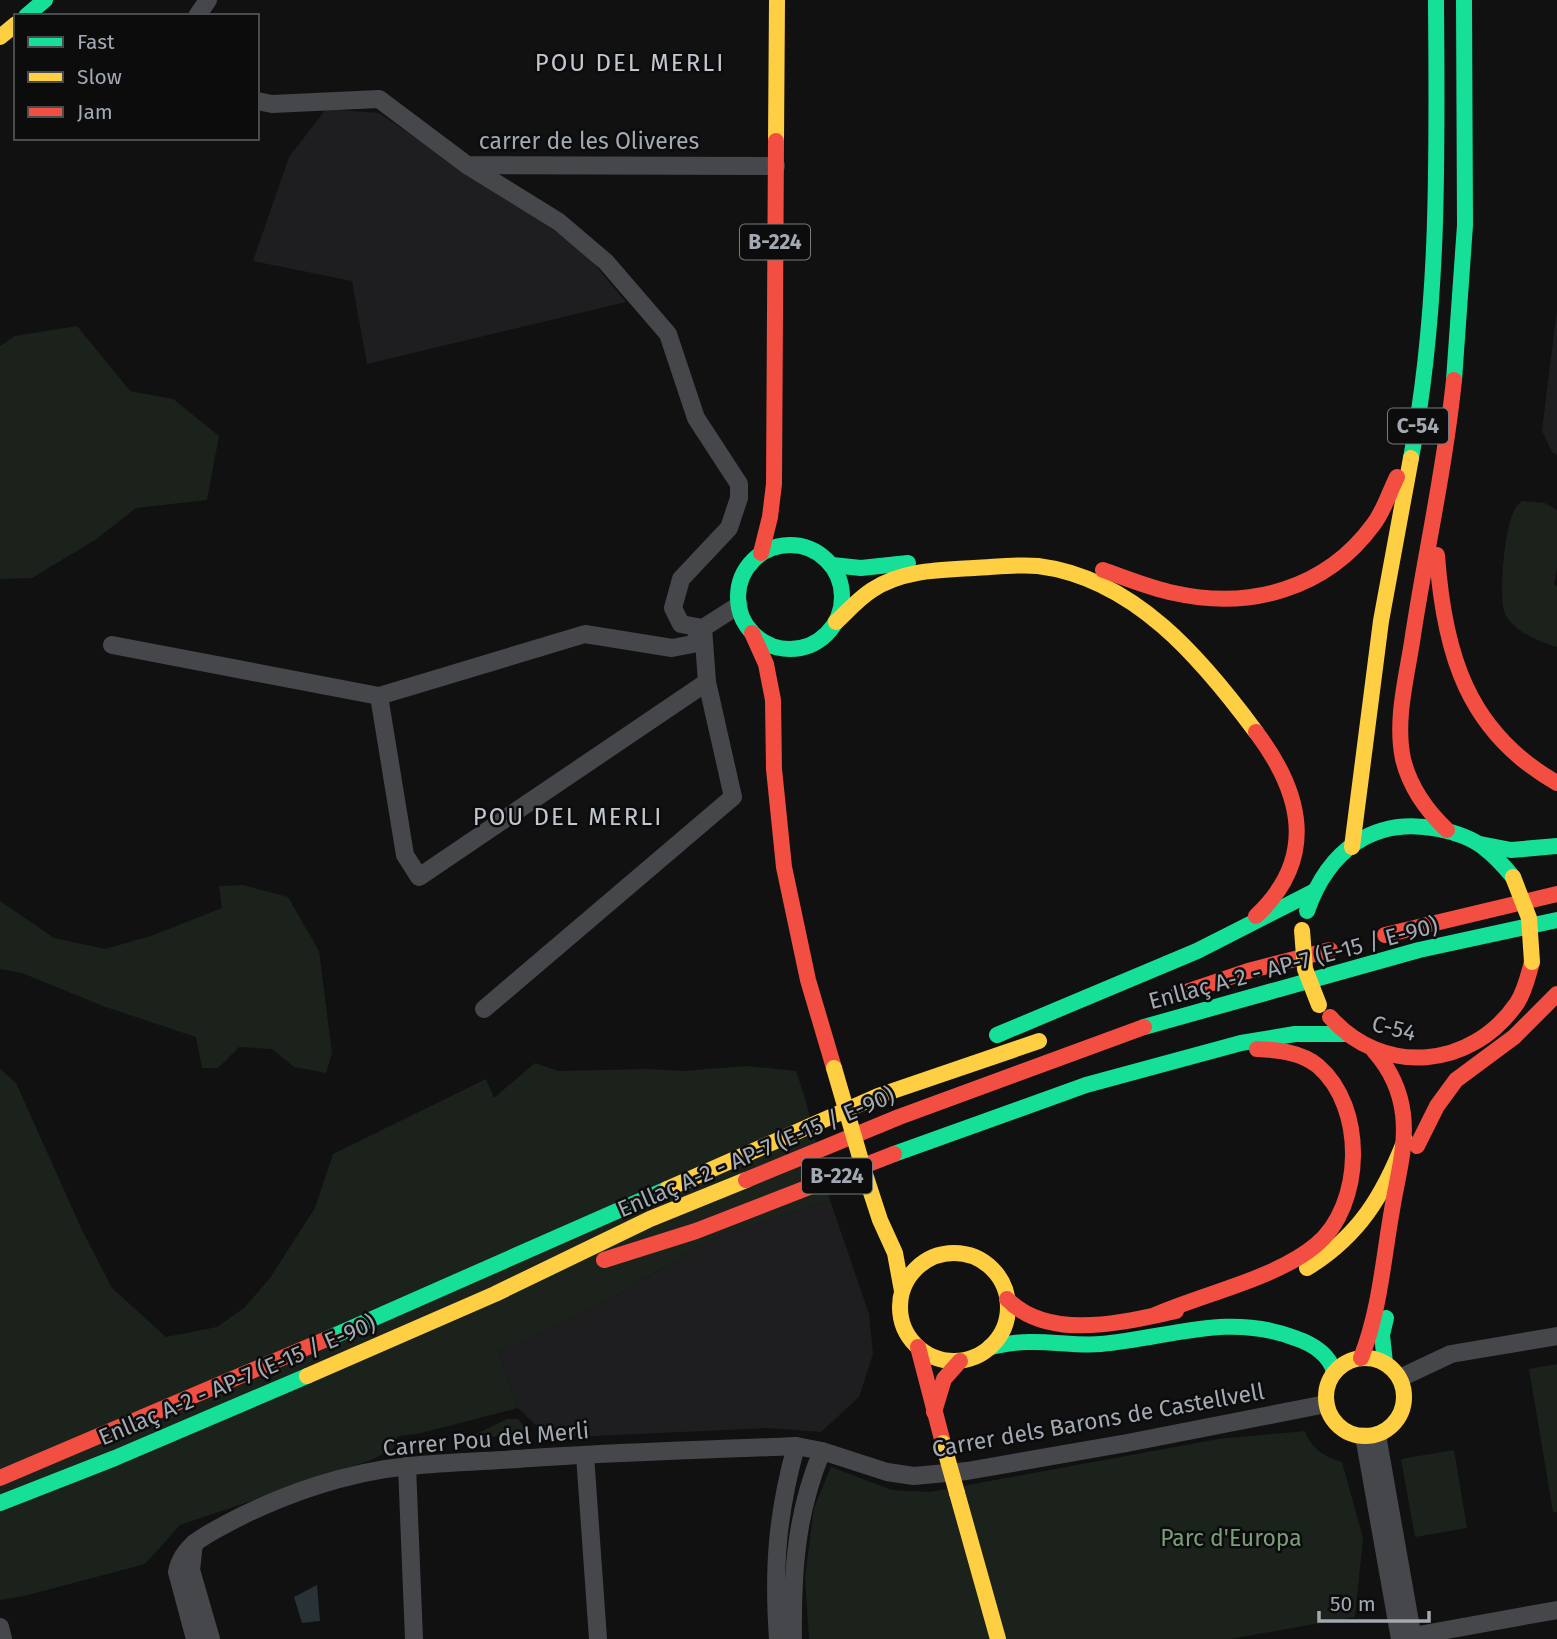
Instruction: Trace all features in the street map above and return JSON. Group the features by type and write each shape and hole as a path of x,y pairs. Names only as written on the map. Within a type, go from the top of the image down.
{"main road":[{"path":"28,14 45,0"},
{"name":"B-224","path":"777,0 774,484 770,517 761,553 743,575 739,585 738,605 766,664 773,700 774,769 784,867 808,980 864,1171 880,1220 895,1253 902,1291 900,1308 903,1324 918,1347 998,1639"},
{"name":"C-54","path":"1352,847 1381,621 1419,423 1430,315 1437,186 1436,0"},
{"name":"C-54","path":"1447,830 1416,797 1404,763 1401,741 1402,714 1416,611 1450,412 1464,265 1467,128 1464,0"},
{"path":"0,37 14,26"},
{"path":"832,565 861,568 962,556 1037,555 1067,560 1174,593 1199,597 1261,598 1286,592 1312,579 1338,561 1373,524 1419,423"},
{"name":"B-224","path":"774,484 791,524 813,549 832,565"},
{"path":"1434,506 1438,582 1445,624 1468,692 1500,741 1557,783"},
{"path":"761,553 786,544 813,549"},
{"path":"832,565 839,578 842,593 836,622"},
{"path":"836,622 876,587 902,578 966,568 1043,567 1086,579 1124,597 1186,645 1272,752 1284,774 1298,818 1297,844 1291,870 1279,891 1262,911 1207,948"},
{"name":"B-224","path":"773,700 788,670 811,645 830,631 836,622"},
{"path":"752,633 778,648 795,649 811,645"},
{"name":"C-54","path":"1412,826 1447,830 1480,844 1513,877 1530,914 1533,933 1532,962 1517,1002 1499,1025 1476,1043 1449,1055 1411,1059 1374,1051 1345,1034 1319,1005 1310,988 1304,969 1302,930 1313,892 1329,867 1352,847 1380,830 1412,826"},
{"path":"1480,844 1511,850 1557,846"},
{"path":"978,1043 1207,948 1260,923 1313,892"},
{"name":"Enllaç A-2 - AP-7 (E-15 / E-90)","path":"1366,940 1557,894"},
{"name":"Enllaç A-2 - AP-7 (E-15 / E-90)","path":"0,1503 162,1438 495,1294 650,1219 899,1117 1134,1030 1419,950 1557,920"},
{"name":"Enllaç A-2 - AP-7 (E-15 / E-90)","path":"1158,1002 1248,971 1340,947"},
{"path":"1517,1002 1557,981"},
{"path":"1007,1298 1021,1312 1034,1318 1059,1323 1103,1323 1237,1298 1281,1281 1314,1264 1363,1223 1411,1143 1455,1081 1515,1035 1557,995"},
{"path":"1179,1059 1241,1043 1295,1034 1345,1034"},
{"name":"Enllaç A-2 - AP-7 (E-15 / E-90)","path":"0,1478 223,1385 878,1096 1055,1036"},
{"path":"1155,1315 1197,1297 1276,1271 1315,1245 1344,1209 1353,1172 1350,1133 1342,1102 1334,1085 1319,1067 1302,1057 1256,1048 1179,1059"},
{"path":"1374,1051 1385,1063 1395,1082 1411,1143 1382,1335 1385,1363"},
{"path":"673,1169 952,1053"},
{"path":"1361,1358 1373,1322 1411,1143 1435,1079 1449,1055"},
{"name":"B-224","path":"495,1294 696,1231 897,1153 1086,1085 1179,1059"},
{"path":"484,1271 647,1180"},
{"name":"B-224","path":"880,1220 904,1240"},
{"path":"921,1247 938,1255"},
{"path":"902,1291 910,1275 922,1263 938,1255 956,1253 974,1257 990,1266 1001,1281 1007,1298 1007,1317 1001,1333 990,1347 976,1356 960,1361 934,1358 918,1347"},
{"path":"990,1347 1016,1342 1097,1344 1152,1337 1205,1326 1246,1325 1287,1333 1313,1346 1325,1353 1334,1371"},
{"path":"1352,1359 1376,1359 1385,1363 1400,1378 1404,1390 1402,1412 1388,1429 1370,1436 1352,1434 1341,1428 1332,1418 1326,1404 1327,1387 1334,1371 1352,1359"},
{"path":"934,1412 944,1379 960,1361"}],"street":[{"name":"carrer de les Oliveres","path":"259,101 272,104 379,99 467,165 776,166"},
{"path":"467,165 559,222 597,254 668,334 696,418 739,484 739,498 729,528 681,579 673,608 681,624 703,628"},
{"path":"112,645 379,696 585,634 672,648 693,644 703,628 738,605"},
{"path":"484,1009 733,797 707,681 703,628"},
{"path":"379,696 405,855 419,877 707,681"},
{"path":"1400,1378 1451,1354 1557,1336"},
{"name":"Carrer dels Barons de Castellvell","path":"796,1446 822,1451 887,1472 914,1476 967,1471 1326,1404"},
{"path":"1370,1436 1409,1638 1557,1610"},
{"path":"778,1639 774,1586 777,1541 786,1481 796,1446"},
{"name":"Carrer Pou del Merli","path":"194,1543 234,1520 303,1491 347,1478 407,1466 796,1446"},
{"path":"793,1639 792,1588 796,1544 810,1479 822,1451"},
{"path":"584,1455 598,1639"},
{"path":"407,1466 414,1639"},
{"path":"194,1543 179,1562 177,1572 195,1639"},
{"path":"194,1543 191,1570 211,1639"},
{"path":"0,1627 4,1639"}],"shaded area":[{"path":"326,109 379,113 581,248 626,302 367,364 352,281 253,261 289,157"},
{"path":"1557,310 1557,455 1552,452 1542,431"},
{"path":"830,1200 869,1314 873,1354 859,1397 821,1432 767,1428 549,1438 518,1408 499,1352 589,1311 718,1236"},
{"path":"317,1585 320,1621 302,1623 294,1597"}],"green space":[{"path":"77,326 130,391 173,399 219,436 207,500 136,508 95,540 32,578 0,579 0,346 15,336"},
{"path":"1522,501 1545,503 1557,510 1557,568 1554,585 1557,586 1557,647 1522,632 1506,616 1503,608 1503,563 1508,530 1511,517"},
{"path":"243,885 288,897 319,951 332,1053 326,1073 294,1067 272,1049 239,1047 218,1068 202,1068 196,1037 103,1006 22,973 0,969 0,901 54,938 105,949 151,936 222,908 219,886"},
{"path":"535,1063 558,1071 683,1071 746,1066 796,1071 830,1200 718,1236 589,1311 499,1352 518,1408 417,1434 398,1436 393,1449 371,1460 180,1525 145,1564 0,1600 0,1069 16,1083 82,1230 112,1288 166,1337 217,1327 244,1308 270,1278 315,1208 333,1154 486,1079 494,1098"},
{"path":"1557,1364 1557,1512 1553,1512 1529,1369"},
{"path":"507,1419 518,1419 523,1425 523,1432 517,1435 472,1436"},
{"name":"Parc d'Europa","path":"1305,1431 1319,1451 1342,1462 1363,1538 1355,1617 1230,1639 809,1639 805,1577 814,1508 831,1467 892,1490 930,1492 1218,1439"},
{"path":"1454,1450 1467,1528 1415,1537 1401,1459"}],"traffic: fast":[{"path":"28,14 45,0"},
{"path":"1411,458 1432,287 1436,172 1436,0"},
{"path":"1454,380 1465,225 1464,0"},
{"path":"790,545 810,549 827,560 838,577 842,597 838,617 827,634 810,645 790,649 770,645 753,634 742,617 738,597 742,577 753,560 770,549 790,545"},
{"path":"832,565 861,568 908,563"},
{"path":"1307,911 1327,871 1341,855 1374,833 1393,828 1415,826 1455,833 1478,843 1513,877"},
{"path":"1480,844 1511,850 1557,846"},
{"path":"997,1035 1197,951 1313,892"},
{"path":"1144,1027 1419,950 1557,920"},
{"path":"894,1154 1086,1085 1241,1043 1295,1034 1345,1034"},
{"path":"329,1338 667,1189"},
{"path":"1385,1363 1382,1335 1386,1318"},
{"path":"990,1347 1027,1342 1101,1344 1198,1329 1246,1327 1270,1331 1308,1343 1324,1354 1334,1371"},
{"path":"0,1503 115,1458 307,1376"}],"traffic: slow":[{"path":"776,141 777,0"},
{"path":"0,37 14,26"},
{"path":"1352,847 1381,621 1411,458"},
{"path":"836,622 872,590 908,575 1022,565 1073,574 1105,587 1163,626 1213,677 1256,732"},
{"path":"1513,877 1529,918 1532,962"},
{"path":"1302,930 1305,969 1319,1005"},
{"path":"667,1189 878,1096 1039,1041"},
{"path":"834,1068 864,1171"},
{"path":"1307,1268 1341,1242 1367,1213 1388,1179 1405,1140"},
{"path":"864,1171 880,1220 895,1253 902,1291"},
{"path":"307,1376 495,1294 650,1219 746,1180"},
{"path":"954,1253 975,1257 992,1269 1004,1286 1008,1307 1004,1328 992,1345 975,1357 954,1361 933,1357 916,1345 904,1328 900,1307 904,1286 916,1269 933,1257 954,1253"},
{"path":"1357,1358 1373,1358 1387,1364 1398,1375 1404,1389 1404,1397 1404,1405 1398,1419 1387,1430 1373,1436 1357,1436 1343,1430 1332,1419 1326,1405 1326,1389 1332,1375 1343,1364 1357,1358"},
{"path":"943,1443 957,1493"},
{"path":"957,1493 998,1639"}],"traffic: jam":[{"path":"761,553 770,517 774,484 776,141"},
{"path":"1447,830 1432,815 1414,789 1403,759 1400,730 1404,686 1440,479 1454,380"},
{"path":"1103,570 1156,588 1202,598 1231,599 1284,589 1333,565 1354,547 1377,520 1397,477"},
{"path":"1437,555 1446,625 1454,657 1466,687 1481,714 1501,740 1526,763 1557,783"},
{"path":"752,633 766,664 773,700 774,769 784,867 808,980 834,1068"},
{"path":"1256,732 1284,778 1293,802 1296,825 1295,848 1289,871 1276,894 1256,916"},
{"path":"1385,935 1557,894"},
{"path":"1177,995 1248,971 1330,950"},
{"path":"1330,1017 1351,1036 1375,1049 1401,1056 1427,1057 1452,1052 1476,1041 1498,1025 1520,998 1532,962"},
{"path":"1417,1146 1437,1106 1456,1080 1514,1037 1557,994"},
{"path":"746,1180 899,1117 1144,1027"},
{"path":"1155,1315 1260,1276 1299,1257 1316,1245 1332,1228 1343,1206 1350,1182 1353,1156 1351,1130 1345,1106 1334,1084 1311,1061 1281,1051 1257,1049"},
{"path":"1361,1358 1377,1303 1404,1138 1402,1105 1397,1088 1374,1051"},
{"path":"604,1260 696,1231 894,1154"},
{"path":"1007,1299 1024,1312 1044,1321 1065,1325 1111,1323 1176,1311"},
{"path":"0,1478 329,1338"},
{"path":"918,1347 943,1443"},
{"path":"934,1412 944,1379 960,1361"}],"district":[{"name":"POU DEL MERLI","path":"630,63"},
{"name":"POU DEL MERLI","path":"568,817"}]}
